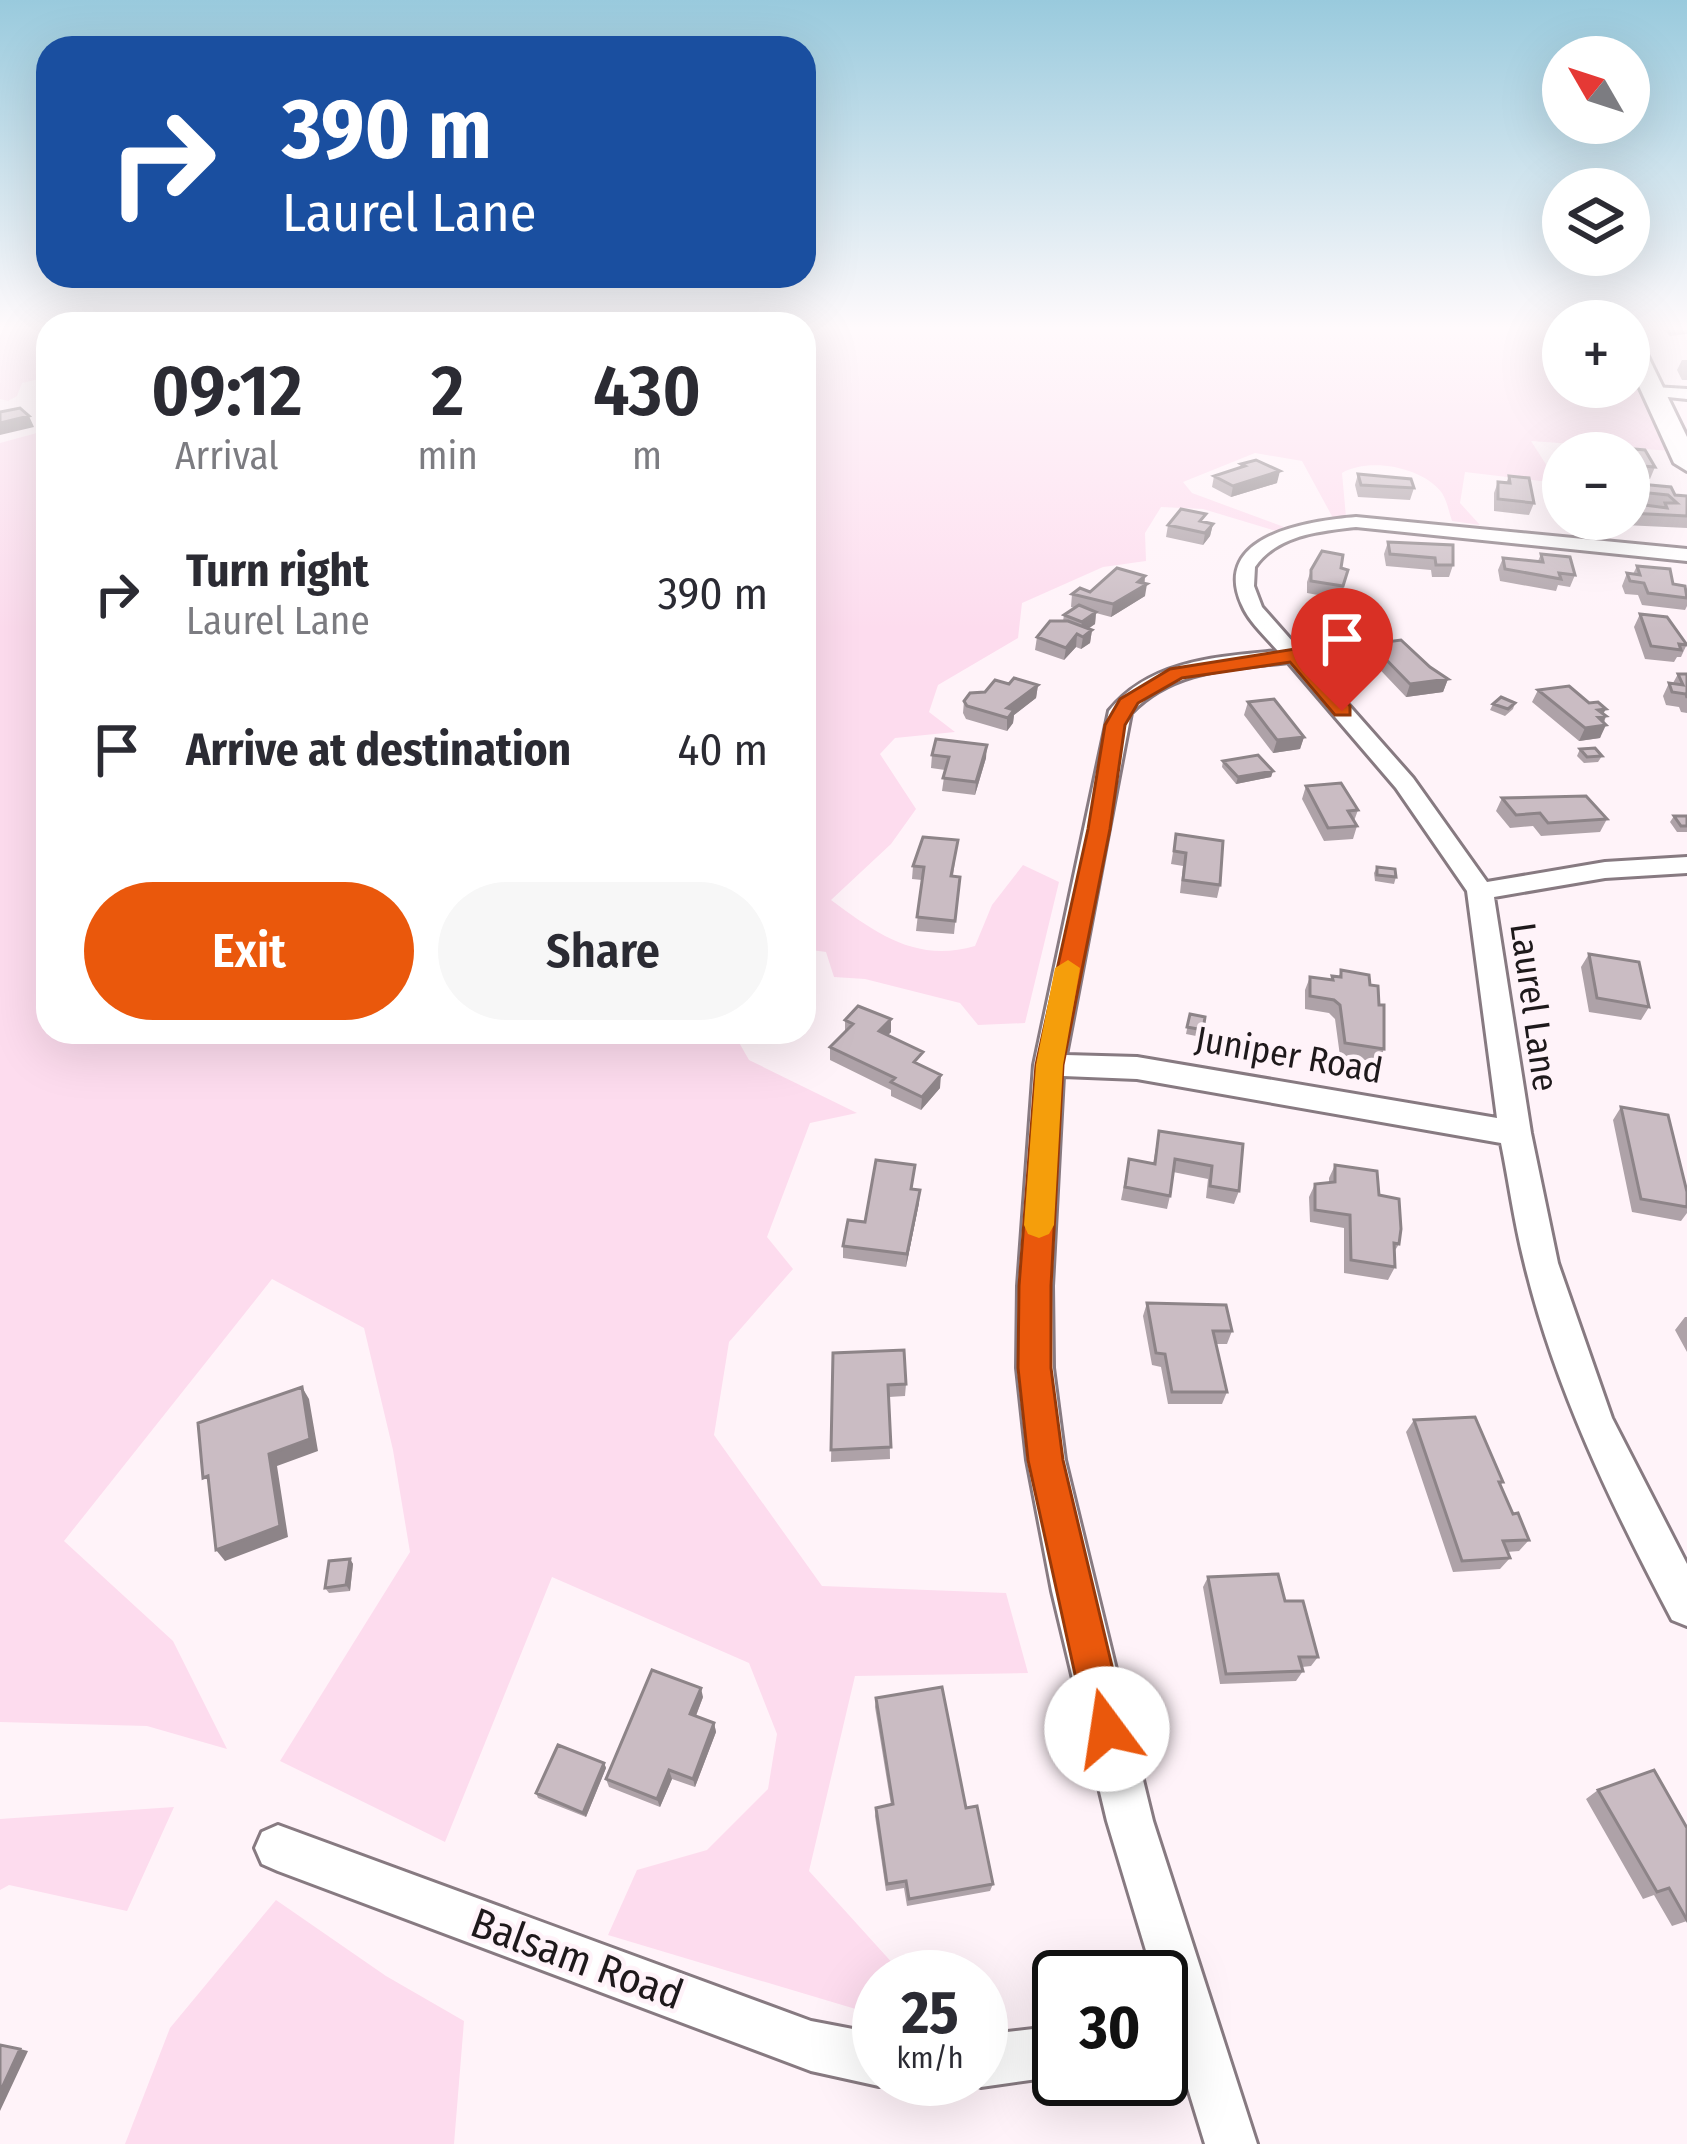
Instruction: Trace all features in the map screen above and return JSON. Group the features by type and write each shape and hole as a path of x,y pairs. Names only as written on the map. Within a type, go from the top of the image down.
{"street":[{"path":"1672,430 1687,463"},
{"name":"Laurel Lane","path":"1687,555 1383,523 1335,524 1289,533 1257,551 1244,567 1242,580 1252,609 1405,783 1480,891 1515,1132 1541,1263 1563,1338 1636,1512 1687,1605"},
{"path":"1158,1950 1072,1591 1046,1460 1035,1368 1035,1306 1049,1065 1120,711 1144,688 1177,673 1295,655"},
{"path":"1480,891 1605,871 1687,865"},
{"name":"Juniper Road","path":"1049,1065 1137,1068 1515,1132"},
{"name":"Balsam Road","path":"278,1848 811,2046 852,2054"},
{"path":"1188,2057 1232,2144"}],"shaded area":[{"path":"816,430 1662,430 1672,451 1650,449 1650,432 1542,432 1542,442 1531,441 1542,458 1542,481 1465,472 1460,503 1480,525 1452,521 1442,493 1433,484 1395,467 1366,466 1342,473 1346,517 1333,518 1302,461 1255,453 1183,482 1192,493 1284,527 1276,531 1203,509 1161,507 1145,533 1146,561 1103,567 1022,603 1018,638 938,685 929,712 955,732 895,738 880,754 916,809 891,844 831,900 898,942 934,951 954,950 975,946 992,905 1023,865 1059,882 1025,1023 978,1025 960,1003 865,979 834,977 826,952 816,951"},
{"path":"36,433 36,1044 740,1044 749,1060 857,1113 810,1123 767,1237 793,1269 729,1342 714,1435 822,1586 1006,1593 1028,1673 855,1676 809,1871 881,1950 852,1950 852,2008 608,1935 637,1870 707,1850 768,1789 777,1734 749,1663 552,1577 445,1842 280,1761 410,1552 393,1450 364,1328 272,1279 64,1541 173,1641 227,1749 147,1726 0,1722 0,443"},
{"path":"174,1807 127,1911 9,1885 0,1890 0,1819"},
{"path":"276,1900 386,1976 464,2021 454,2144 125,2144 170,2028"}],"building":[{"path":"1256,460 1280,471 1233,486 1214,476 1245,466 1241,464"},
{"path":"1358,474 1411,479 1414,488 1361,485"},
{"path":"1509,476 1529,478 1534,503 1498,499 1498,482 1510,483"},
{"path":"1650,485 1671,487 1675,495 1687,496 1687,516 1650,514 1650,506 1667,508 1665,503 1677,503 1668,495 1650,493"},
{"path":"1181,509 1206,514 1200,521 1213,524 1205,533 1168,525"},
{"path":"1388,542 1453,545 1453,565 1436,565 1435,558 1390,554"},
{"path":"1322,551 1343,555 1341,568 1348,570 1343,586 1311,581 1311,570"},
{"path":"1541,554 1570,557 1575,575 1559,573 1561,579 1505,569 1503,558 1543,562"},
{"path":"1637,566 1670,569 1673,584 1685,586 1687,598 1648,593 1644,583 1630,581 1627,573 1640,575"},
{"path":"1117,568 1145,576 1138,582 1147,584 1113,604 1072,594 1080,588 1090,592"},
{"path":"1079,605 1096,612 1082,622 1064,615"},
{"path":"1640,614 1667,617 1687,645 1679,644 1681,650 1651,646"},
{"path":"1050,621 1068,621 1092,630 1083,637 1077,634 1066,648 1037,637"},
{"path":"1401,640 1448,679 1410,684 1371,644"},
{"path":"1678,674 1687,674 1687,698 1672,692 1669,683 1683,685"},
{"path":"1014,678 1038,685 1007,708 1014,710 1008,718 964,701 970,693 985,692 995,680 1009,684"},
{"path":"1569,686 1589,703 1598,702 1606,709 1598,710 1606,716 1598,717 1606,725 1585,728 1538,690"},
{"path":"1501,697 1515,703 1508,709 1493,704"},
{"path":"1274,699 1304,737 1277,740 1248,702"},
{"path":"936,739 987,745 976,782 943,778 949,757 932,755"},
{"path":"1595,748 1602,756 1587,757 1580,749"},
{"path":"1258,755 1273,771 1238,777 1223,761"},
{"path":"1341,783 1358,810 1348,811 1357,826 1328,828 1306,786"},
{"path":"1586,796 1607,819 1548,823 1540,813 1516,815 1502,798"},
{"path":"1674,816 1687,816 1687,826 1681,826"},
{"path":"1176,834 1223,841 1220,885 1183,880 1186,853 1174,851"},
{"path":"923,837 958,840 951,876 960,877 955,921 917,917 924,867 913,866"},
{"path":"1377,867 1395,869 1396,877 1377,875"},
{"path":"1589,954 1639,962 1649,1007 1597,998"},
{"path":"1341,970 1369,975 1370,985 1378,986 1379,1005 1384,1005 1384,1049 1345,1043 1340,1005 1310,996 1310,977 1333,980 1332,976 1341,977"},
{"path":"858,1006 891,1019 879,1031 923,1052 914,1062 941,1075 922,1097 891,1082 895,1078 830,1047 853,1024 845,1020"},
{"path":"1190,1014 1205,1017 1203,1030 1187,1027"},
{"path":"1621,1107 1668,1115 1687,1207 1641,1199"},
{"path":"1159,1131 1243,1144 1239,1191 1210,1186 1212,1166 1175,1159 1170,1196 1125,1187 1129,1159 1155,1164"},
{"path":"876,1160 915,1165 911,1189 920,1190 907,1254 843,1246 848,1220 865,1222"},
{"path":"1335,1165 1377,1171 1379,1195 1399,1199 1401,1229 1399,1244 1394,1243 1395,1267 1351,1260 1350,1215 1315,1210 1315,1184 1335,1182"},
{"path":"1147,1303 1226,1305 1232,1331 1213,1331 1227,1392 1172,1392 1165,1354 1156,1353"},
{"path":"904,1350 906,1384 888,1385 891,1447 831,1450 833,1353"},
{"path":"302,1387 310,1439 269,1454 280,1526 216,1550 198,1423"},
{"path":"1475,1417 1513,1514 1518,1513 1529,1540 1503,1541 1510,1558 1462,1561 1414,1420"},
{"path":"350,1559 346,1585 325,1588 329,1561"},
{"path":"1278,1574 1285,1601 1303,1601 1318,1657 1299,1657 1303,1671 1226,1674 1208,1577"},
{"path":"652,1670 701,1688 690,1714 714,1723 693,1779 669,1770 657,1799 606,1779"},
{"path":"942,1687 966,1808 977,1806 993,1884 909,1899 906,1881 887,1884 876,1808 893,1804 876,1698"},
{"path":"558,1745 604,1763 583,1813 536,1793"},
{"path":"1654,1770 1687,1828 1687,1920 1669,1888 1657,1892 1598,1790"},
{"path":"0,2045 20,2049 0,2092"}],"slow traffic":[{"path":"1039,1225 1049,1065 1068,968"}],"route":[{"path":"1107,1729 1072,1591 1046,1460 1035,1368 1035,1286 1049,1065 1099,829 1115,725 1130,699 1157,680 1199,668 1295,655 1342,711"}]}
